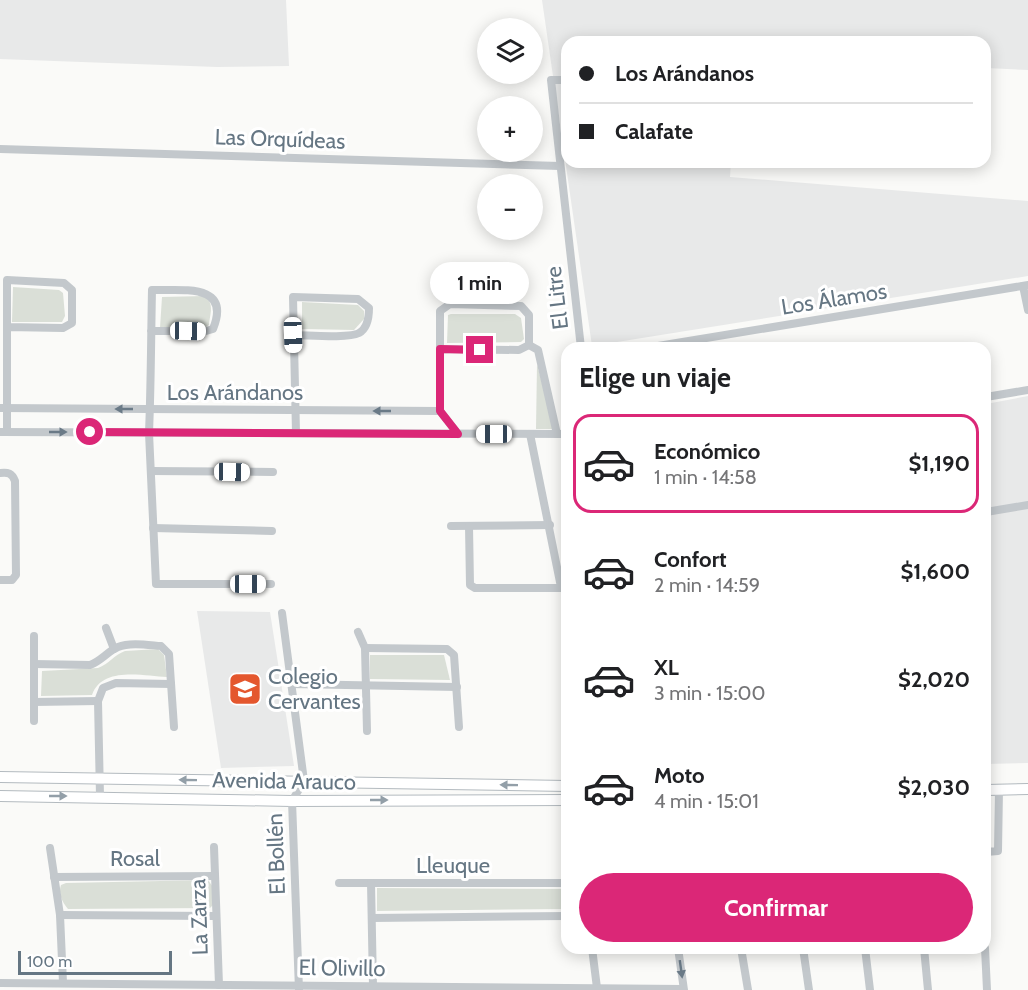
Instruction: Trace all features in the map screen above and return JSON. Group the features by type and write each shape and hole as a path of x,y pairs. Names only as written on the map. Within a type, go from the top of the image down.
{"street":[{"name":"El Litre","path":"561,80 551,80 580,342"},
{"name":"Las Orquídeas","path":"0,149 560,166"},
{"path":"4,432 7,280 64,283 72,290 72,323 63,328 7,327"},
{"path":"1025,285 1028,310"},
{"name":"Los Álamos","path":"682,342 1025,285"},
{"path":"151,331 206,332 213,329 217,303 205,292 152,290 151,331 150,409 149,433 156,584 271,584"},
{"path":"293,335 351,335 361,332 369,320 369,308 358,299 293,297 293,335 296,433"},
{"path":"458,434 440,411 440,310 450,304 521,306 529,315 529,345"},
{"path":"440,349 519,350 529,345"},
{"path":"529,345 538,350 557,434"},
{"path":"991,396 1028,390"},
{"name":"Los Arándanos","path":"3,408 440,411"},
{"name":"Los Arándanos","path":"4,432 561,434"},
{"path":"530,434 561,574"},
{"path":"151,471 273,472"},
{"path":"0,472 8,472 13,475 15,481 16,575 12,580 0,580"},
{"path":"991,511 1028,505"},
{"path":"451,526 550,525"},
{"path":"469,526 470,585 475,588 561,587"},
{"path":"153,528 272,531"},
{"path":"282,613 304,781"},
{"path":"106,628 114,649"},
{"path":"358,632 365,648 367,731"},
{"path":"34,636 34,721"},
{"path":"34,664 90,665 98,662 114,649 126,645 161,645 169,654 174,728"},
{"path":"365,648 447,649 454,655 459,727"},
{"path":"100,796 98,701 102,688 116,683 171,684"},
{"path":"291,684 457,687"},
{"path":"34,702 98,701"},
{"name":"Avenida Arauco","path":"0,777 561,786"},
{"name":"El Bollén","path":"299,988 292,801 304,781"},
{"path":"991,790 1028,789"},
{"path":"991,852 998,851 999,790"},
{"name":"Avenida Arauco","path":"0,796 292,801 561,800"},
{"name":"La Zarza","path":"214,847 219,985"},
{"path":"50,848 60,915 63,983"},
{"name":"Rosal","path":"54,877 215,876"},
{"name":"Lleuque","path":"339,883 561,883"},
{"path":"371,883 373,986"},
{"path":"60,915 216,916"},
{"path":"372,918 561,916"},
{"path":"593,954 597,988"},
{"path":"679,954 683,989"},
{"path":"742,954 748,990"},
{"path":"803,954 809,990"},
{"path":"866,954 870,990"},
{"path":"925,954 928,990"},
{"path":"985,954 987,990"},
{"name":"El Olivillo","path":"0,983 299,988 373,986 683,989"}],"shaded area":[{"path":"0,0 286,0 289,66 217,67 0,59"},
{"path":"542,0 1028,0 1028,70 991,68 991,36 561,36 561,131"},
{"path":"566,168 731,168 730,177 1028,201 1028,276 617,342 591,342"},
{"path":"13,287 59,290 63,293 65,316 62,322 12,322"},
{"path":"204,296 211,305 209,325 204,328 160,328 162,297"},
{"path":"302,302 358,305 364,311 364,319 354,330 302,329"},
{"path":"515,314 521,318 524,339 521,342 447,343 448,315"},
{"path":"537,364 554,429 536,429"},
{"path":"1028,396 1028,763 991,764 991,403"},
{"name":"Colegio Cervantes","path":"197,611 270,612 294,766 221,768"},
{"path":"158,649 164,655 167,677 114,676 97,686 92,695 41,696 42,671 98,668 125,651"},
{"path":"370,655 444,655 450,680 370,679"},
{"path":"208,880 213,887 214,904 210,908 68,909 60,894 61,885 66,883"},
{"path":"377,888 561,889 561,909 377,911"}],"place":[{"name":"Colegio Cervantes","path":"245,689"}],"route":[{"path":"90,432 458,434 440,411 440,349 480,350"}]}
